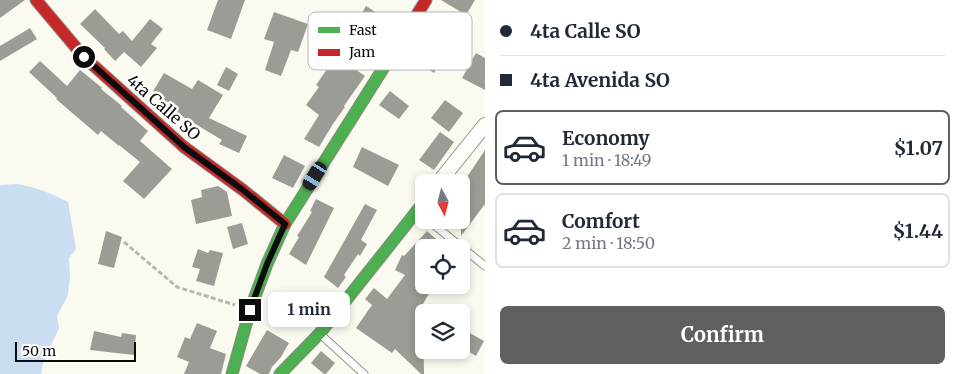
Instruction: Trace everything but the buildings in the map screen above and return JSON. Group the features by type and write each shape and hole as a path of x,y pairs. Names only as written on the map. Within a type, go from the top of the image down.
{"street":[{"name":"4ta Calle SO","path":"36,0 84,57 184,147 243,190 285,224"},
{"path":"418,12 426,0"},
{"path":"232,374 250,310 267,264 285,224 382,70"},
{"path":"445,174 485,125"},
{"path":"280,374 320,333 415,217"}],"lane":[{"path":"439,229 485,266"},
{"path":"320,333 364,374"}],"path":[{"path":"124,242 177,287 250,310"}],"water":[{"path":"17,184 43,191 68,202 76,249 69,258 68,295 57,316 59,328 43,363 41,374 0,374 0,185"}],"traffic: fast":[{"path":"232,374 250,310 267,264 285,224 382,70"},
{"path":"280,374 320,333 415,213"}],"traffic: jam":[{"path":"36,0 84,57 184,147 243,190 285,224"},
{"path":"418,12 426,0"}],"route":[{"path":"84,57 184,147 243,190 285,224 267,264 250,310"}]}
